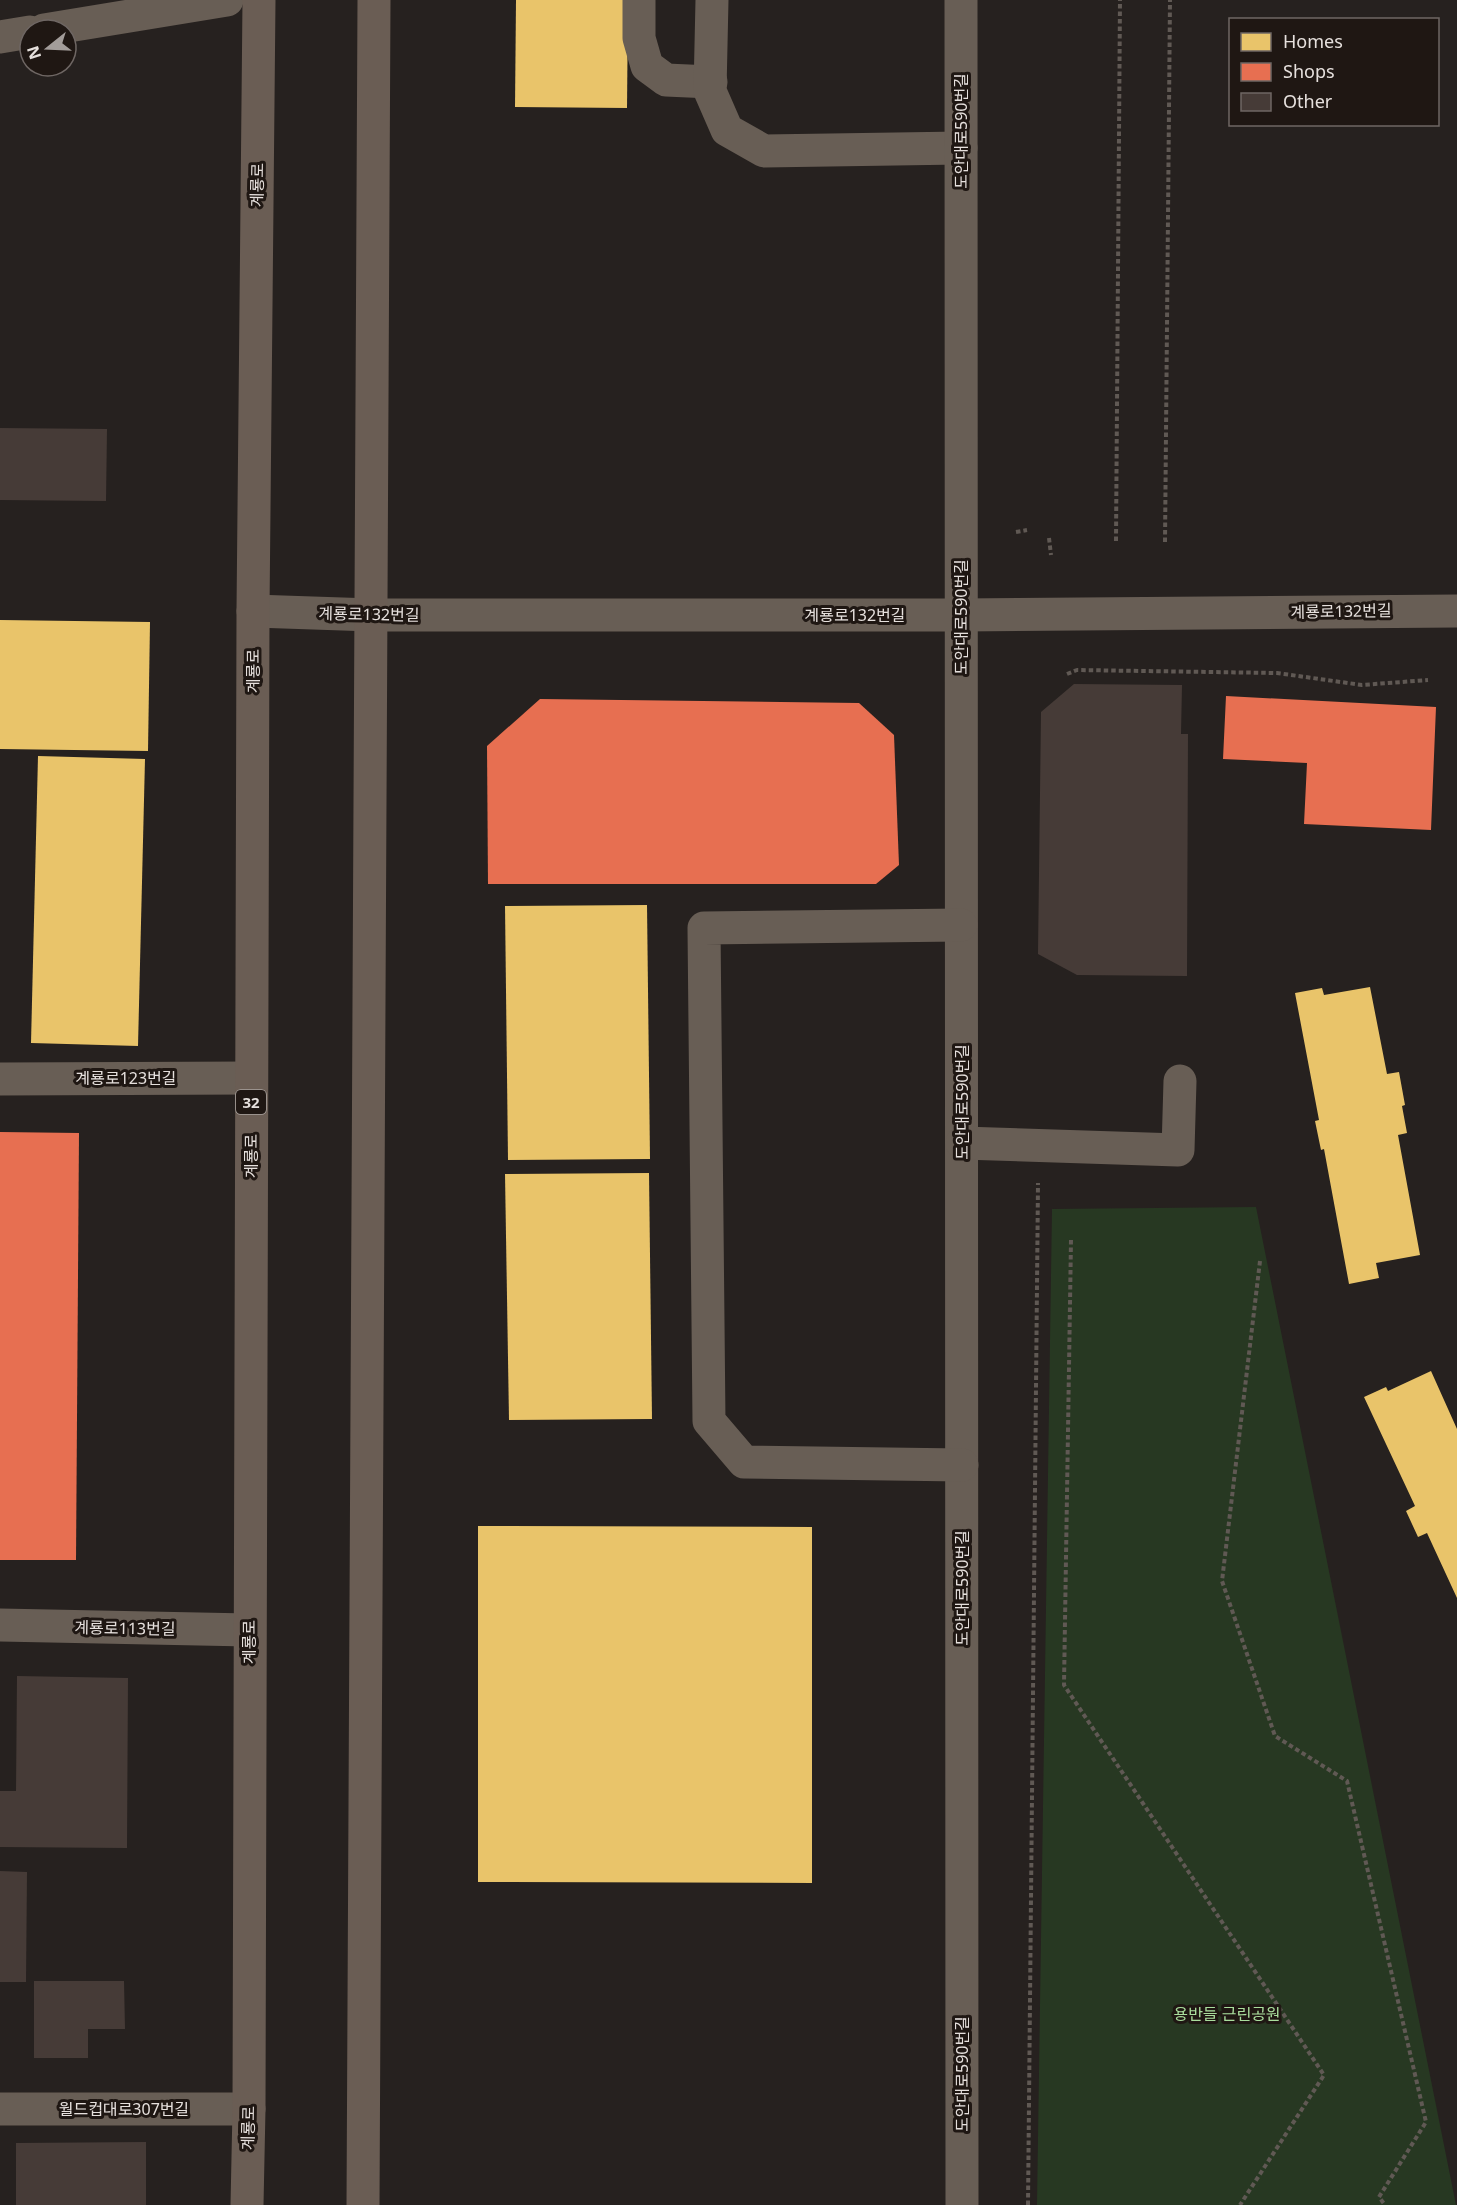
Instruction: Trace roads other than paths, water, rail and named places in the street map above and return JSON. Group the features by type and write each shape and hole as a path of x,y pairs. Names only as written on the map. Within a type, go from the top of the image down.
{"main road":[{"name":"계룡로","path":"247,2205 253,612 259,0"},
{"path":"363,2205 374,0"}],"street":[{"path":"78,24 227,0"},
{"path":"639,0 639,38 647,66 666,80 711,82"},
{"path":"712,0 711,91 727,130 764,151 960,148"},
{"name":"도안대로590번길","path":"961,0 962,2205"},
{"path":"0,37 18,34"},
{"name":"계룡로132번길","path":"253,612 372,615 961,615 1457,611"},
{"path":"961,925 704,928 709,1421 744,1462 962,1466"},
{"name":"계룡로123번길","path":"0,1079 251,1078"},
{"path":"962,1143 1178,1150 1180,1081"},
{"name":"계룡로113번길","path":"0,1625 249,1630"},
{"name":"월드컵대로307번길","path":"0,2109 249,2109"}],"park label":[{"name":"용반들 근린공원","path":"1227,2014"}]}
